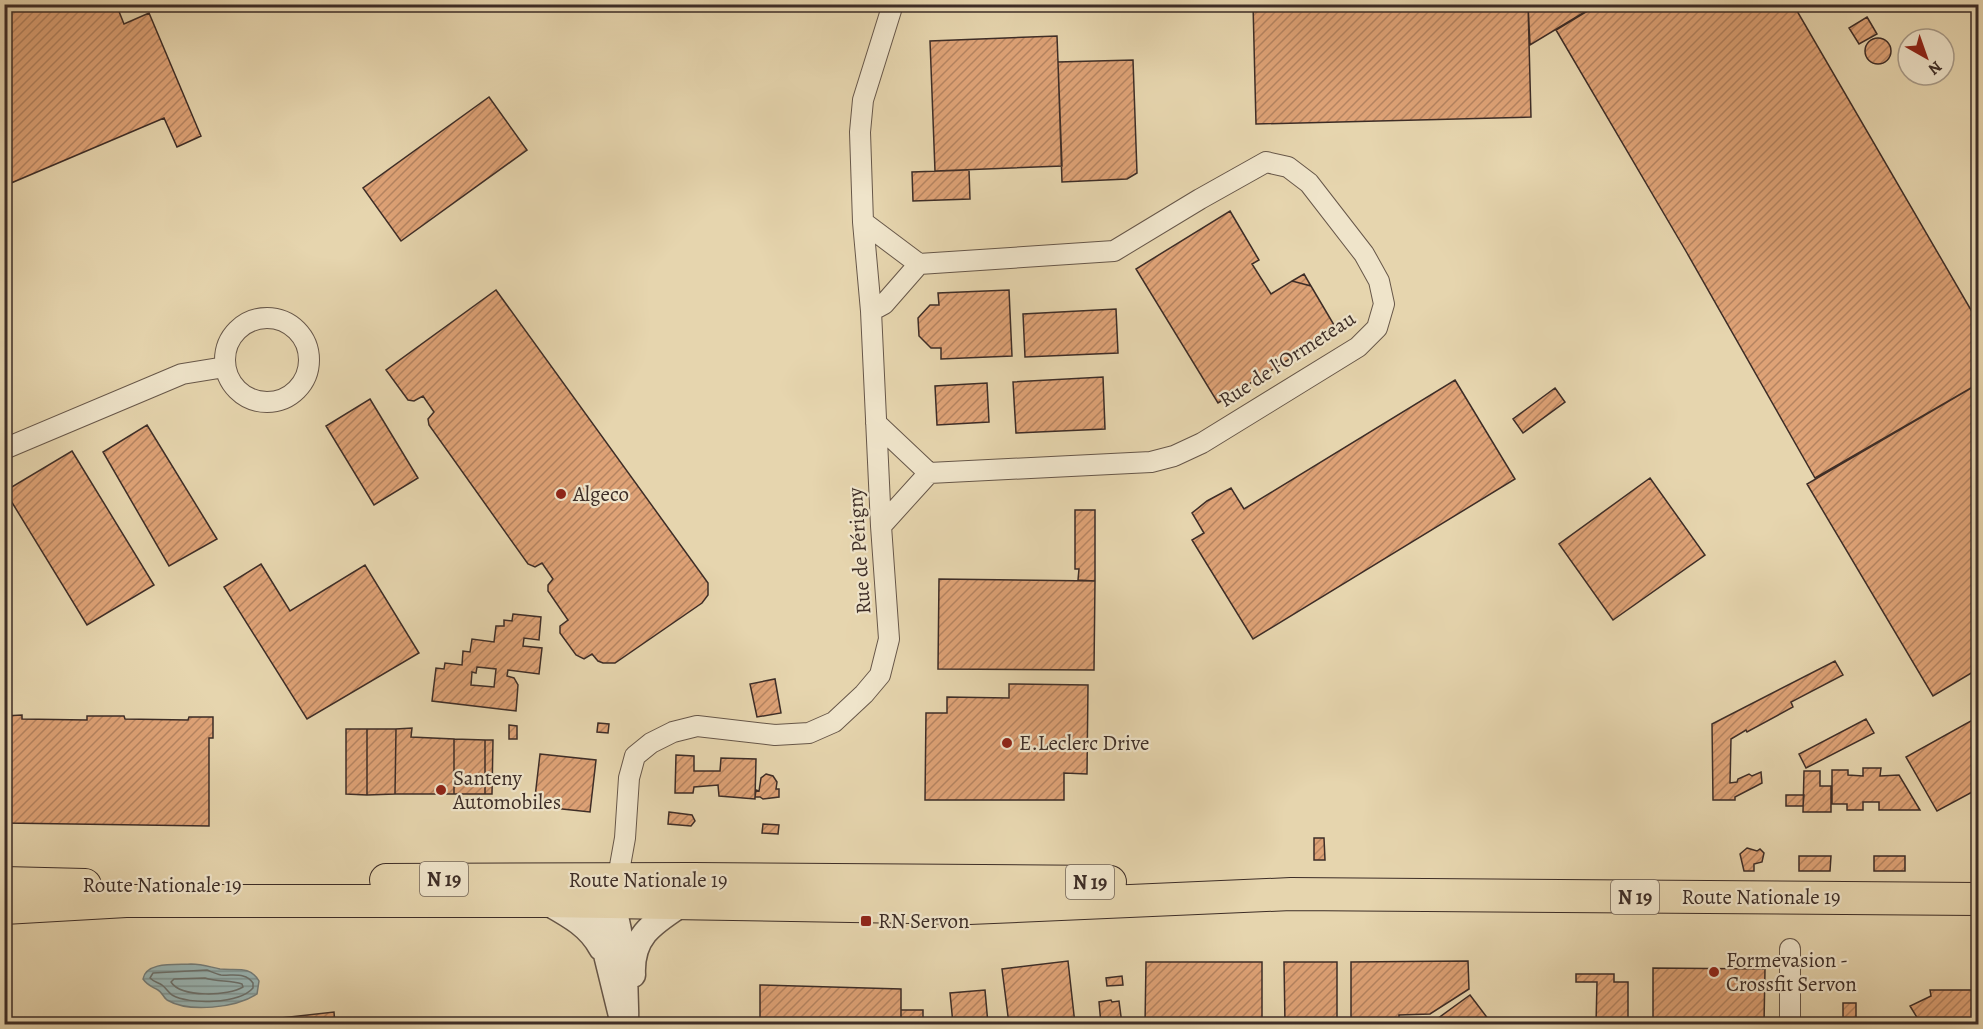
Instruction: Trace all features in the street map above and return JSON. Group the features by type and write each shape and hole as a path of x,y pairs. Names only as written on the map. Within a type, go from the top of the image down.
{"main road":[{"name":"Route Nationale 19","path":"4,883 200,886 446,879 615,891 1187,883 1291,894"},
{"name":"Route Nationale 19","path":"4,908 126,901 544,901 615,891 682,904 969,908 1291,894 1978,899"}],"street":[{"name":"Rue de Périgny","path":"615,891 625,838 629,778 636,756 651,743 673,732 697,726 775,735 809,733 834,722 864,694 880,675 889,639 880,526 871,311 863,222 860,132 863,100 893,4"},
{"name":"Rue de l'Ormeteau","path":"919,264 1114,251 1266,162 1288,167 1309,183 1364,254 1379,281 1384,304 1377,328 1358,347 1202,443 1174,456 1150,462 929,473"},
{"path":"863,222 919,264 884,304 871,311"},
{"path":"265,318 273,318 290,324 302,337 309,353 308,371 300,387 286,398 269,403 259,402 240,393 228,377 225,367 226,350 234,334 248,322 265,318"},
{"path":"4,449 182,374 225,367"},
{"path":"876,423 929,473 880,526"},
{"path":"615,891 598,922 626,1024"},
{"path":"615,891 627,987 626,1024"},
{"path":"544,901 577,920 587,929 597,940 607,958"},
{"path":"626,1024 634,1005 635,948 647,930 659,918 682,904"},
{"path":"1790,949 1790,1024"}],"water":[{"path":"191,964 247,971 259,981 257,994 237,1003 200,1008 187,1007 167,1000 143,979 145,973 156,967"}],"building":[{"path":"4,4 116,4 124,24 149,13 201,136 177,147 164,118 4,186"},
{"path":"1253,4 1528,4 1531,117 1256,124"},
{"path":"1528,4 1598,4 1530,45"},
{"path":"1599,4 1793,4 1978,322 1978,384 1815,478 1556,30"},
{"path":"1867,17 1877,34 1859,44 1849,28"},
{"path":"1057,36 1062,166 935,171 930,41"},
{"path":"1878,38 1887,42 1891,51 1887,60 1878,64 1869,60 1865,51 1869,42"},
{"path":"1133,60 1137,173 1127,179 1062,182 1058,62"},
{"path":"489,97 527,150 401,241 363,188"},
{"path":"969,170 970,199 913,201 912,172"},
{"path":"1230,211 1259,260 1252,264 1271,294 1292,281 1311,286 1337,330 1218,403 1136,269"},
{"path":"1304,274 1311,286 1292,281"},
{"name":"Algeco","path":"496,290 708,583 708,595 702,603 615,663 603,663 592,654 584,659 576,655 560,633 560,626 568,620 548,591 548,585 553,579 542,563 535,567 528,564 429,425 428,419 434,412 423,396 414,401 408,400 386,370"},
{"path":"1009,290 1012,356 941,359 941,348 931,348 919,336 918,318 930,305 939,305 938,293"},
{"path":"1116,309 1118,353 1025,357 1023,314"},
{"path":"1103,377 1105,429 1016,433 1013,382"},
{"path":"1455,380 1515,479 1253,639 1192,540 1204,533 1192,513 1207,501 1231,488 1244,509"},
{"path":"987,383 989,422 937,425 935,386"},
{"path":"1978,384 1978,669 1933,696 1807,484"},
{"path":"1555,388 1565,402 1523,433 1513,419"},
{"path":"370,399 418,478 374,505 326,426"},
{"path":"147,425 217,539 169,566 103,452"},
{"path":"72,451 154,585 87,625 5,491"},
{"path":"1650,478 1705,555 1613,620 1559,544"},
{"path":"1075,510 1095,510 1095,581 1078,580 1079,569 1075,569"},
{"path":"261,564 290,611 365,565 419,653 307,719 224,587"},
{"path":"939,579 1095,581 1094,670 938,669"},
{"path":"513,614 541,617 539,640 524,638 523,646 542,648 539,674 508,670 507,676 514,678 518,685 516,711 432,701 436,668 444,669 445,663 462,665 463,651 470,652 472,639 494,642 496,626 504,626 504,620 512,621","holes":["477,667 496,669 494,687 471,685 472,672 476,673"]},
{"path":"1835,661 1843,675 1791,702 1793,707 1731,739 1730,783 1737,782 1738,779 1749,774 1752,776 1761,772 1762,783 1735,797 1735,800 1713,800 1712,724"},
{"path":"775,679 781,713 757,717 750,684"},
{"name":"E.Leclerc Drive","path":"1009,684 1088,685 1087,774 1064,773 1064,800 925,800 926,713 947,713 947,697 1009,698"},
{"path":"22,715 22,719 87,720 87,716 188,720 189,717 213,717 213,738 209,738 209,826 4,823 4,716"},
{"path":"1978,717 1978,800 1974,791 1937,811 1906,757"},
{"path":"1866,719 1874,733 1806,768 1799,754"},
{"path":"598,723 609,724 608,733 597,732"},
{"path":"509,725 517,726 517,739 509,739"},
{"path":"412,728 411,737 454,739 454,794 395,794 396,729"},
{"path":"346,729 367,729 367,795 346,794"},
{"path":"367,729 396,729 395,794 367,795"},
{"path":"454,739 485,740 485,794 454,794"},
{"path":"485,740 493,740 492,794 485,794"},
{"path":"540,754 596,760 590,812 534,806"},
{"path":"676,755 694,756 694,771 720,771 721,758 756,759 755,799 719,796 718,785 694,787 693,793 675,793"},
{"path":"1863,768 1881,768 1880,776 1899,775 1920,810 1879,810 1879,802 1863,802 1863,810 1847,810 1847,804 1832,804 1832,770 1848,770 1848,775 1863,776"},
{"path":"1804,771 1820,771 1820,786 1831,786 1831,812 1803,812"},
{"path":"766,774 773,776 777,782 776,789 779,789 779,797 763,799 755,797 756,790 759,791 761,778"},
{"path":"1786,795 1804,795 1803,806 1786,806"},
{"path":"669,812 692,815 695,821 691,826 668,824"},
{"path":"763,824 779,825 778,834 762,833"},
{"path":"1314,838 1324,838 1325,860 1314,860"},
{"path":"1747,848 1757,851 1760,849 1764,853 1762,862 1754,864 1754,871 1744,871 1740,854"},
{"path":"1799,856 1831,856 1830,871 1799,871"},
{"path":"1874,856 1905,856 1905,871 1874,871"},
{"path":"1068,961 1075,1024 1009,1024 1002,969"},
{"path":"1468,961 1469,989 1430,1014 1399,1015 1399,1024 1351,1024 1351,962"},
{"path":"1146,962 1262,962 1262,1024 1145,1024"},
{"path":"1284,962 1337,962 1337,1024 1285,1024"},
{"path":"1653,968 1765,969 1764,1024 1653,1024"},
{"path":"1576,974 1614,974 1614,982 1628,982 1628,1024 1596,1024 1597,982 1576,982"},
{"path":"1122,976 1123,985 1107,986 1106,978"},
{"path":"760,985 901,989 901,1024 760,1024"},
{"path":"985,990 988,1024 953,1024 950,993"},
{"path":"1930,990 1978,990 1978,1022 1973,1024 1921,1024 1910,1006 1931,996"},
{"path":"1470,995 1492,1024 1430,1024"},
{"path":"1111,1000 1112,1002 1119,1001 1122,1024 1101,1024 1099,1002"},
{"path":"1843,1003 1856,1003 1856,1024 1843,1024"},
{"path":"901,1010 923,1010 923,1024 901,1024"},
{"path":"334,1012 335,1024 227,1024"}],"place":[{"name":"Algeco","path":"561,494"},
{"name":"E.Leclerc Drive","path":"1007,743"},
{"name":"Santeny Automobiles","path":"441,790"},
{"name":"RN Servon","path":"866,921"},
{"name":"Formevasion - Crossfit Servon","path":"1714,972"}]}
